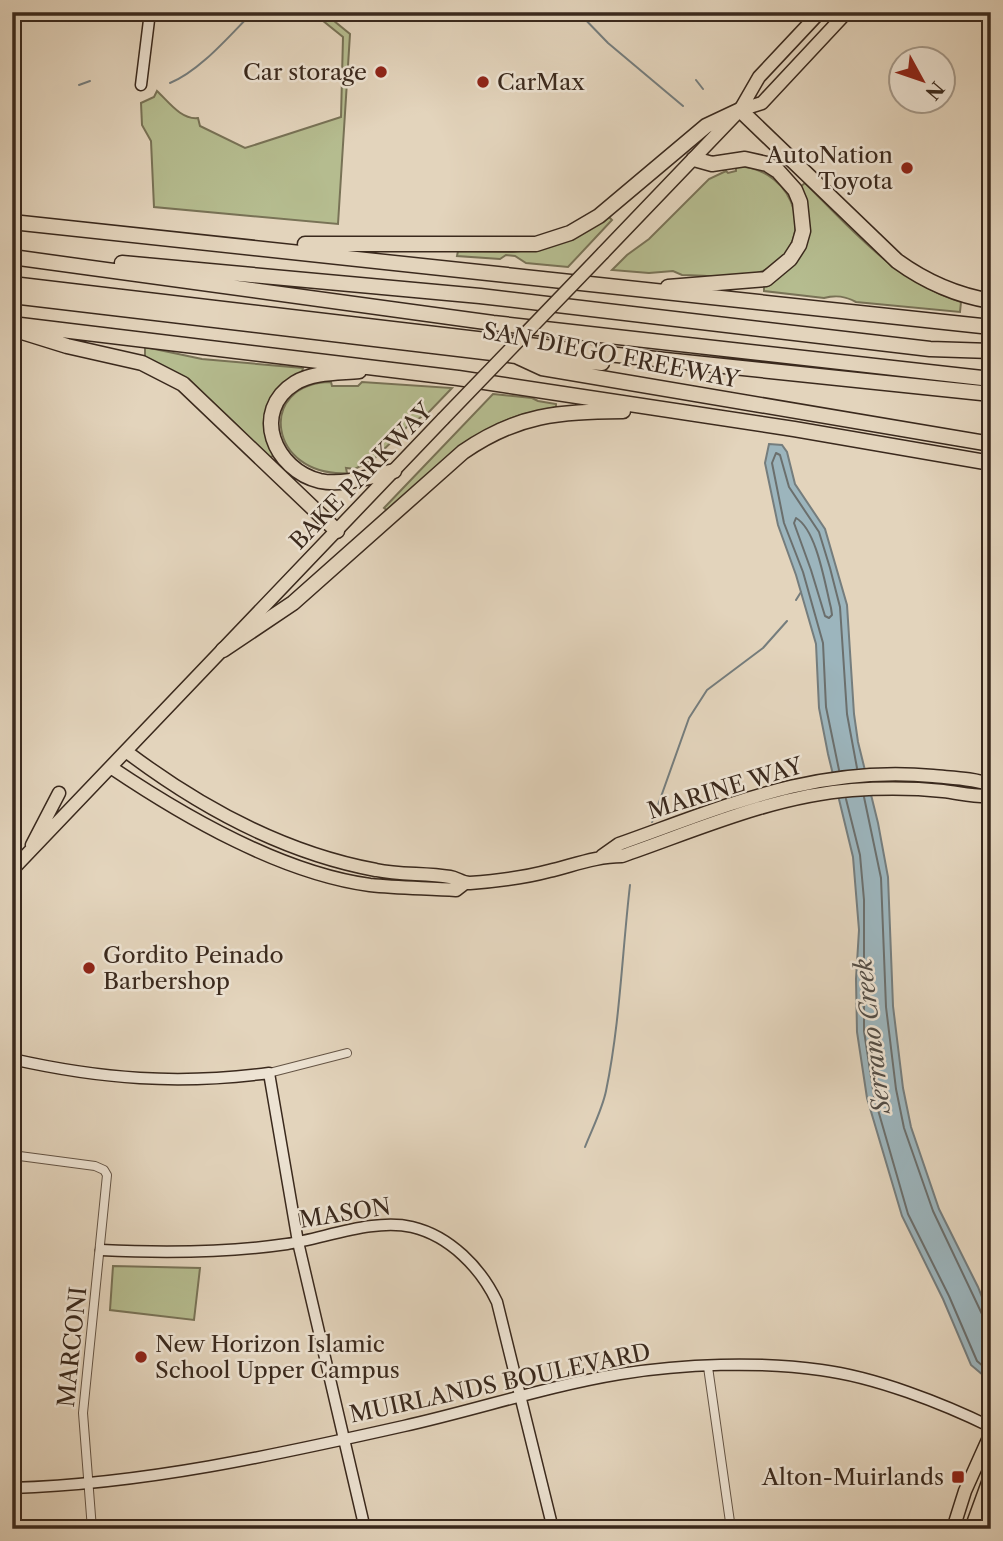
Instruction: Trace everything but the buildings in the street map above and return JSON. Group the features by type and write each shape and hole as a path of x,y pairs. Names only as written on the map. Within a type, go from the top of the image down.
{"highway":[{"path":"251,246 536,244 570,233 598,216 706,126 740,110 897,261 943,288 991,301"},
{"path":"642,290 766,279 783,267 799,245 803,231 800,202 795,190 778,171 766,164 745,159 712,164 694,159"},
{"path":"12,222 987,326"},
{"path":"12,255 493,323 991,387"},
{"name":"SAN DIEGO FREEWAY","path":"12,255 480,296 929,349 991,351"},
{"path":"12,278 991,379"},
{"path":"12,284 579,351 991,394"},
{"name":"SAN DIEGO FREEWAY","path":"12,296 516,356 542,368 991,444"},
{"path":"12,326 386,368 794,429 991,463"},
{"path":"12,326 67,346 142,363 183,384 337,531"},
{"path":"929,349 991,360"},
{"path":"516,356 991,403"},
{"path":"386,368 315,376 298,381 278,400 272,419 272,431 274,442 284,460 301,473 319,481 350,481 394,471"},
{"path":"223,650 293,603 483,438 543,415 663,410"}],"main road":[{"name":"BAKE PARKWAY","path":"12,870 694,159 740,110 759,77 820,12"},
{"name":"BAKE PARKWAY","path":"740,110 762,103 847,12"},
{"name":"MARINE WAY","path":"127,751 192,798 239,822 323,858 379,871 453,877 465,883"},
{"name":"MARINE WAY","path":"111,768 203,825 234,840 313,870 368,884 456,890 465,883 523,877 602,856 622,856 761,808 824,794 877,789 944,791 978,797 991,796"},
{"name":"MARINE WAY","path":"602,856 630,840 756,795 804,783 854,775 919,775 991,785"},
{"path":"25,858 60,793"},
{"path":"953,1529 965,1491 991,1433"},
{"path":"971,1529 989,1480"}],"street":[{"path":"142,12 148,27"},
{"path":"141,85 150,12"},
{"path":"12,1059 122,1078 205,1080 269,1073 347,1053"},
{"path":"269,1073 298,1242 365,1529"},
{"name":"MARCONI","path":"12,1155 95,1166 104,1170 107,1181 83,1413 92,1529"},
{"name":"MASON","path":"101,1250 166,1253 230,1250 298,1242 392,1224 427,1232 446,1242 478,1270 493,1293 503,1320 553,1529"},
{"name":"MUIRLANDS BOULEVARD","path":"12,1488 87,1485 221,1464 344,1439 618,1374 708,1367 768,1366 847,1375 924,1399 991,1427"},
{"path":"708,1367 731,1529"}],"green space":[{"path":"312,12 323,12 350,34 338,224 154,207 151,141 142,125 141,103 154,97 157,91 180,113 198,118 200,126 245,148 341,117 343,37"},
{"path":"736,166 757,170 774,180 787,194 794,210 795,227 791,244 780,259 763,271 733,277 682,275 673,271 649,273 612,270 649,239 709,179 726,171 736,171"},
{"path":"805,183 858,236 895,268 937,293 961,302 960,312 856,302 840,297 824,298 764,291 764,285 789,268 803,244 807,231 807,216 800,187"},
{"path":"608,216 612,220 568,267 526,263 515,256 506,255 500,259 457,256 458,251 513,252 536,249"},
{"path":"145,347 202,359 303,368 302,372 286,382 277,392 275,454 270,458 197,389 145,357"},
{"path":"331,382 332,386 358,386 362,382 452,388 429,412 409,425 374,459 355,469 346,468 347,473 321,470 301,461 287,446 281,429 282,412 291,397 307,386"},
{"path":"493,394 532,398 556,404 556,407 520,415 497,424 389,512 384,508"},
{"path":"113,1266 200,1268 194,1320 110,1310"}],"water":[{"path":"769,444 782,445 787,452 795,484 825,529 847,605 858,742 888,877 893,1006 903,1088 911,1127 939,1209 978,1287 991,1320 991,1372 983,1375 971,1365 943,1299 902,1216 867,1098 857,1032 859,930 853,857 819,708 816,644 778,525 765,463"}],"waterway":[{"path":"170,83 203,61 253,12"},
{"path":"578,12 608,43 683,106"},
{"name":"Serrano Creek","path":"696,80 703,89"},
{"path":"79,85 90,81"},
{"path":"796,600 801,592"},
{"path":"652,822 689,718 707,690 763,648 787,621"},
{"path":"585,1147 602,1105 611,1065 630,885"}],"place":[{"name":"Car storage","path":"381,72"},
{"name":"CarMax","path":"483,82"},
{"name":"AutoNation Toyota","path":"907,168"},
{"name":"Gordito Peinado Barbershop","path":"89,968"},
{"name":"New Horizon Islamic School Upper Campus","path":"141,1357"},
{"name":"Alton-Muirlands","path":"958,1477"}]}
